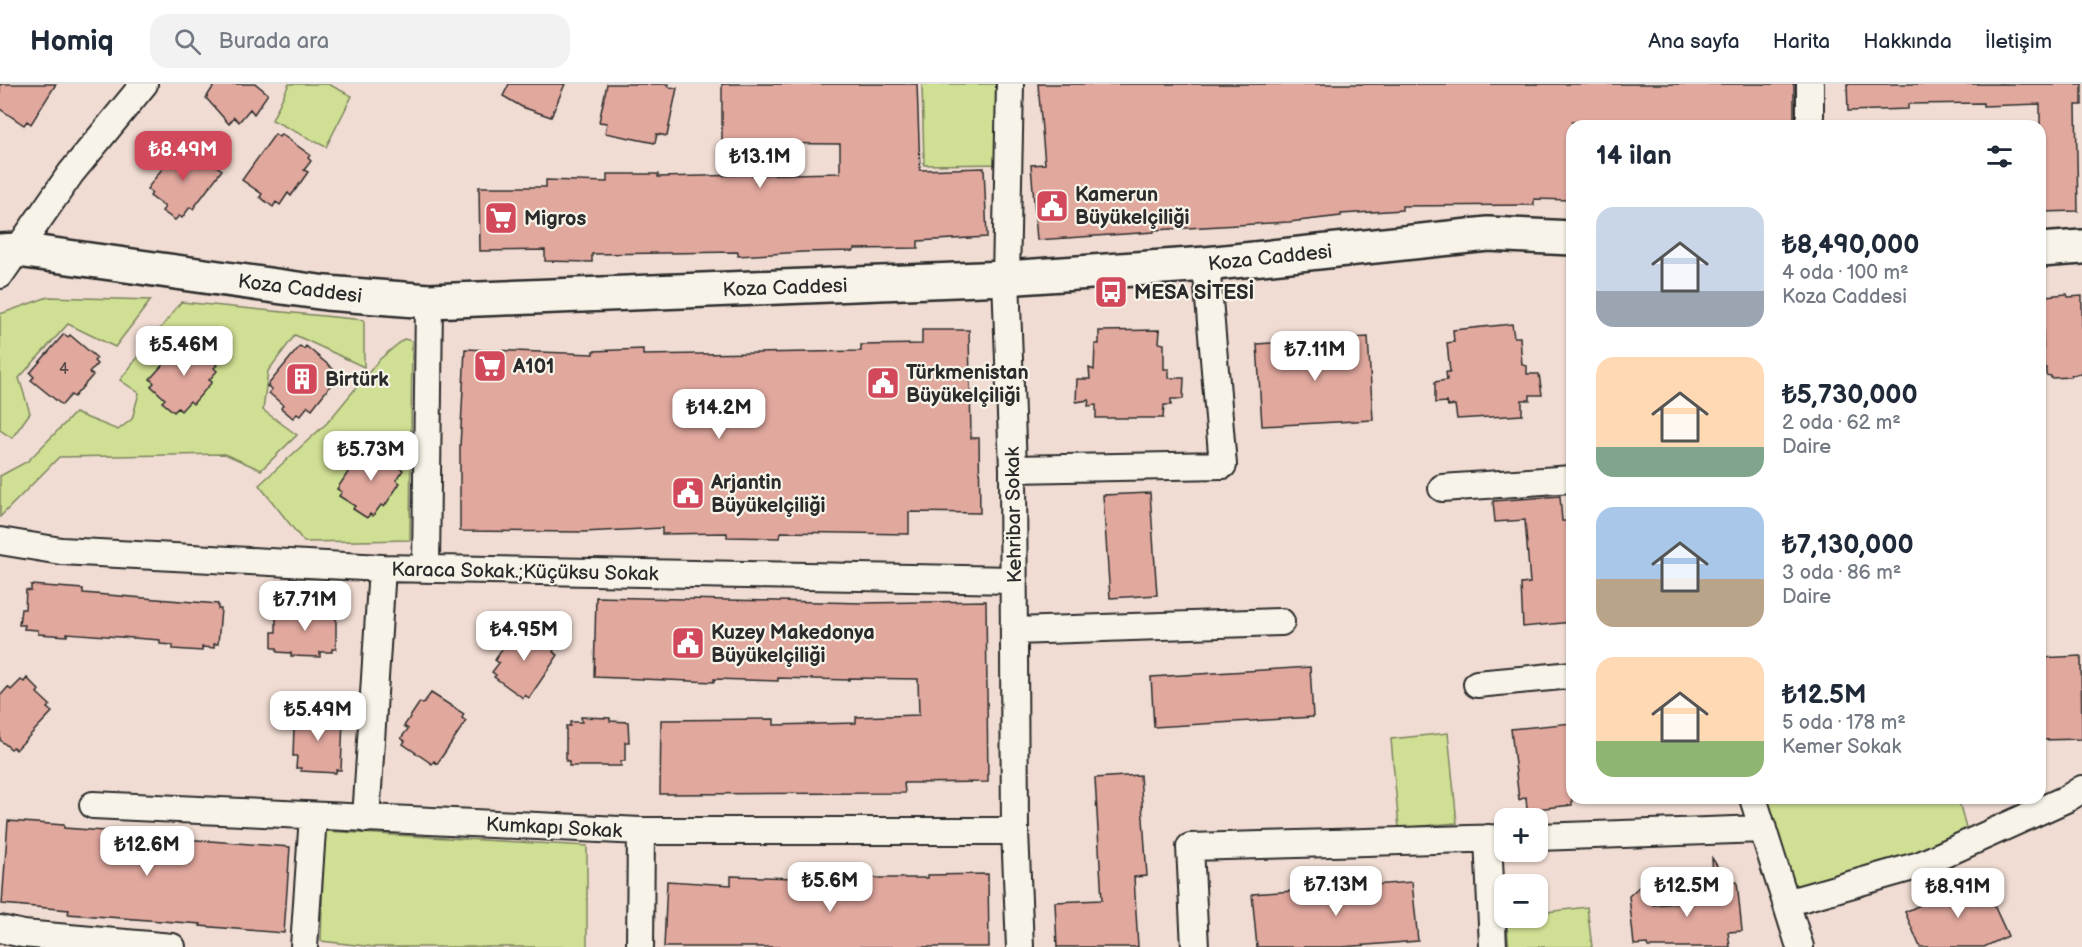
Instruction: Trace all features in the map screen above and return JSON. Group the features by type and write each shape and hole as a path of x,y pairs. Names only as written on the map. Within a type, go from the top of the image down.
{"street":[{"path":"6,259 71,173 144,84"},
{"name":"Kehribar Sokak","path":"1010,84 1006,278 1013,469 1015,831 1020,947"},
{"path":"1810,84 1810,120"},
{"name":"Koza Caddesi","path":"6,259 326,293 429,301 1006,278 1206,264 1488,234 1566,238"},
{"path":"2046,250 2082,247"},
{"path":"1013,469 1223,465 1206,264"},
{"path":"426,568 429,301"},
{"path":"1442,488 1566,478"},
{"name":"Karaca Sokak.;Küçüksu Sokak","path":"0,541 61,551 382,568 1014,580"},
{"path":"366,819 382,568"},
{"path":"1015,631 1281,622"},
{"path":"1477,684 1566,676"},
{"path":"1786,903 1920,865 2068,798 2082,789"},
{"path":"1755,804 1800,947"},
{"name":"Kumkapı Sokak","path":"93,805 641,831 1015,831"},
{"path":"304,947 314,816"},
{"path":"1548,837 1763,829"},
{"path":"640,947 641,831"},
{"path":"1195,947 1190,847 1494,838"},
{"path":"1493,947 1495,862"},
{"path":"15,937 172,947"}],"green space":[{"path":"289,84 328,84 352,96 326,147 272,120"},
{"path":"922,84 1010,84 1008,164 924,165"},
{"path":"48,297 151,300 115,347 68,324 19,378 30,413 12,438 0,430 0,314"},
{"path":"181,302 364,320 364,367 295,335 268,371 263,410 297,435 261,470 225,454 59,457 0,517 0,476 28,461 75,413 118,430 132,419 139,393 120,380"},
{"path":"404,339 412,341 410,540 304,542 259,485 327,423 380,359"},
{"path":"1448,733 1457,823 1399,828 1391,739"},
{"path":"1755,804 1960,804 1970,842 1786,903"},
{"path":"324,831 587,846 587,947 374,947 321,941"},
{"path":"1587,907 1592,947 1509,947 1507,928 1548,928 1548,912"}],"building":[{"path":"0,84 56,84 31,124 27,121 24,125 0,109"},
{"path":"215,84 256,84 268,94 254,114 250,109 239,122 234,117 229,124 206,98"},
{"path":"509,84 565,84 551,117 522,107 503,96"},
{"path":"607,84 669,84 668,87 677,88 667,136 657,134 655,143 605,133 607,123 599,122"},
{"path":"722,84 917,84 920,170 984,168 987,237 918,241 918,248 854,249 854,251 738,256 738,252 592,254 592,262 545,261 545,250 480,251 479,187 546,187 546,180 607,182 607,174 658,174 658,177 840,173 840,144 722,143"},
{"path":"1038,84 1794,84 1794,120 1566,120 1566,200 1534,199 1534,205 1402,206 1402,210 1341,214 1341,216 1289,222 1037,240 1031,165 1045,164"},
{"path":"1847,84 2082,84 2082,105 2076,105 2078,211 2046,212 2046,120 2040,120 2040,104 1983,106 1983,103 1908,104 1908,109 1848,111"},
{"path":"275,134 279,137 281,134 310,155 308,158 311,161 304,170 308,172 291,196 288,193 280,205 276,202 273,207 260,197 262,194 242,180"},
{"path":"178,147 182,150 184,148 200,159 202,156 222,170 193,209 190,207 182,218 179,216 175,220 162,211 165,207 150,196 152,193 147,189"},
{"path":"2067,294 2068,297 2082,296 2082,374 2051,378 2046,375 2046,296"},
{"path":"1512,324 1514,337 1520,337 1522,365 1527,366 1527,374 1539,374 1542,395 1530,395 1530,400 1522,400 1522,415 1457,419 1455,405 1448,406 1447,402 1435,403 1435,382 1447,380 1446,372 1450,372 1447,343 1454,342 1453,330"},
{"path":"922,330 969,330 971,438 979,438 980,513 909,512 909,534 781,532 780,538 727,537 727,533 662,534 662,528 584,532 460,531 460,447 465,349 593,354 593,351 643,349 643,355 861,351 861,345 922,344"},
{"path":"1160,330 1159,343 1164,344 1164,369 1169,369 1169,378 1184,378 1183,399 1171,399 1171,405 1164,405 1163,418 1096,418 1096,405 1088,406 1089,400 1076,402 1077,379 1090,379 1089,368 1094,370 1095,344 1099,344 1099,331"},
{"path":"64,334 68,337 70,335 97,358 94,361 97,364 89,373 93,375 74,397 71,395 62,405 31,380 34,377 30,373"},
{"path":"1368,337 1373,420 1262,426 1257,344"},
{"path":"185,340 217,365 214,368 217,371 209,380 212,382 193,404 190,401 181,411 178,408 174,412 162,402 165,399 151,386 154,383 150,379"},
{"name":"Birtürk","path":"300,346 304,349 306,346 333,369 331,372 334,374 327,383 330,386 312,409 308,406 300,416 297,414 293,418 281,408 283,405 269,393 272,389 267,386"},
{"path":"366,445 370,448 372,446 401,465 399,468 403,470 396,480 400,483 384,507 381,505 373,516 370,514 367,518 353,509 355,506 339,496 342,492 337,489"},
{"path":"1150,493 1157,595 1110,598 1103,495"},
{"path":"1560,496 1562,521 1566,521 1566,623 1523,627 1521,584 1530,583 1525,520 1495,522 1493,501"},
{"path":"31,585 83,589 83,593 218,604 218,609 221,609 218,644 214,644 214,648 202,647 202,651 173,649 173,645 160,644 160,640 67,633 67,636 38,634 38,630 24,629 25,625 19,625 21,609 25,609 26,590 31,591"},
{"path":"596,597 863,603 986,601 988,782 904,783 905,793 660,794 661,720 774,719 774,725 856,723 856,717 919,715 918,679 778,678 778,681 714,679 714,682 594,677"},
{"path":"281,608 333,608 333,613 336,613 336,649 332,649 332,652 320,652 320,657 291,656 291,653 277,652 277,648 272,648 272,632 276,632 276,614 281,614"},
{"path":"529,625 543,634 540,638 555,648 553,652 558,655 529,698 525,695 523,698 494,677 496,675 492,672 499,663 495,660 511,636 515,638 522,627 526,629"},
{"path":"2081,656 2082,739 2046,740 2046,658"},
{"path":"1310,667 1313,717 1154,727 1151,677"},
{"path":"27,678 39,690 37,693 50,705 47,708 52,712 16,750 13,747 11,749 0,740 0,696 8,687 11,690 21,680 24,682"},
{"path":"431,693 464,714 462,718 466,721 437,764 434,761 432,764 403,744 405,741 401,738 408,729 404,726 420,702 423,704"},
{"path":"303,708 319,709 319,713 338,714 337,718 343,719 341,770 336,770 336,773 301,771 301,768 296,768 297,756 293,756 294,727 298,727 299,713 303,714"},
{"path":"581,717 610,718 610,721 628,722 629,742 625,742 625,761 621,761 621,766 569,766 569,761 566,761 566,726 570,726 570,722 582,722"},
{"path":"1566,724 1566,804 1572,805 1527,808 1526,797 1519,800 1511,729"},
{"path":"1140,775 1147,876 1134,877 1138,947 1057,947 1055,902 1102,900 1095,778"},
{"path":"8,821 64,825 64,828 131,833 131,835 290,847 284,933 68,914 69,910 2,904"},
{"path":"1712,858 1728,883 1737,882 1742,931 1728,932 1730,947 1634,945 1629,896 1651,876 1653,905 1714,901"},
{"path":"988,874 989,947 664,947 667,881 731,885 731,876 862,880 862,878 928,878 928,875"},
{"path":"1981,877 2008,936 1984,947 1920,947 1905,912"},
{"path":"1412,882 1418,941 1342,947 1257,947 1252,894"}],"place":[{"name":"Kamerun Büyükelçiliği","path":"1052,206"},
{"name":"Migros","path":"501,218"},
{"name":"MESA SİTESİ","path":"1111,292"},
{"name":"A101","path":"490,366"},
{"name":"Birtürk","path":"302,379"},
{"name":"Türkmenistan Büyükelçiliği","path":"883,383"},
{"name":"Arjantin Büyükelçiliği","path":"688,493"},
{"name":"Kuzey Makedonya Büyükelçiliği","path":"688,643"}]}
